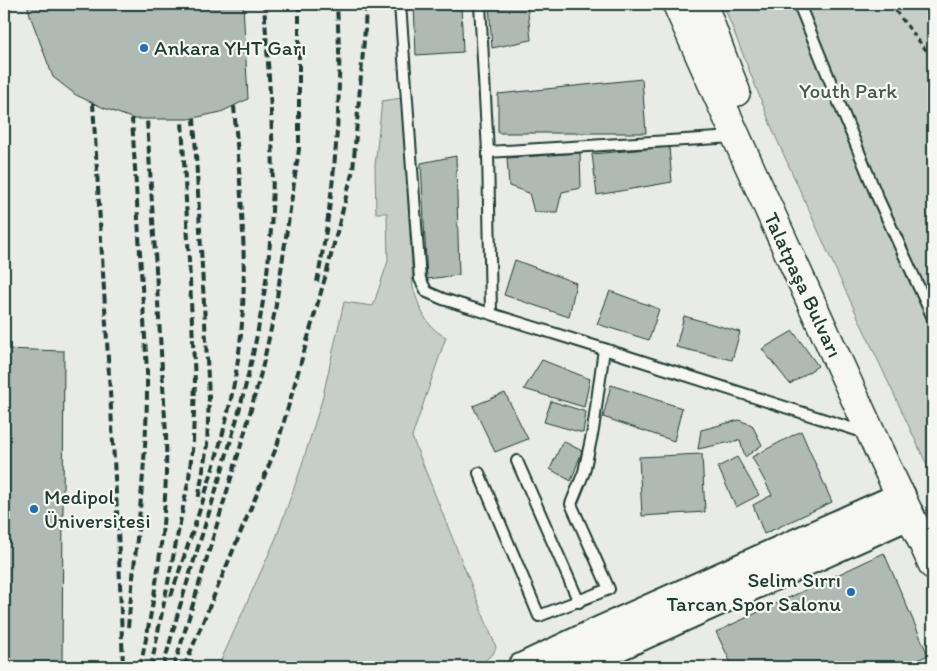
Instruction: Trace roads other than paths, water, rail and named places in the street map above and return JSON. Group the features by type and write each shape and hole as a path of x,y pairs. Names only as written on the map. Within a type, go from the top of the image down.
{"main road":[{"name":"Talatpaşa Bulvarı","path":"677,4 871,435 915,513"},
{"name":"Talatpaşa Bulvarı","path":"703,4 722,60 915,513 933,565"}],"street":[{"path":"521,667 595,632 915,513"},
{"path":"575,667 915,513"}],"lane":[{"path":"400,4 420,279 427,292 443,299 871,435"},
{"path":"480,4 488,152 491,313"},
{"path":"798,4 876,194 933,318"},
{"path":"488,152 736,137"},
{"path":"479,473 539,616 609,589 571,504 584,472 593,430 604,349"},
{"path":"518,461 579,602"}],"railway":[{"path":"163,667 238,415 249,372 265,286 270,242 273,182 272,123 264,4"},
{"path":"174,667 244,435 275,311 299,149 299,4"},
{"path":"317,282 326,232 337,131 339,61 337,4"},
{"path":"184,667 277,446 327,271 353,170 366,4"},
{"path":"93,103 118,528 123,667"},
{"path":"171,596 221,441 229,409 240,344 243,315 244,255 234,106"},
{"path":"128,627 141,499 147,403 147,371 132,118"},
{"path":"194,118 209,397 207,445 198,501"},
{"path":"140,667 152,610 160,552 166,465 166,435 147,120"},
{"path":"151,667 189,478 193,441 195,382 182,120"}],"place":[{"name":"Ankara YHT Garı","path":"144,48"},
{"name":"Medipol Üniversitesi","path":"34,509"},
{"name":"Selim Sırrı Tarcan Spor Salonu","path":"851,592"}],"park label":[{"name":"Youth Park","path":"848,91"}]}
